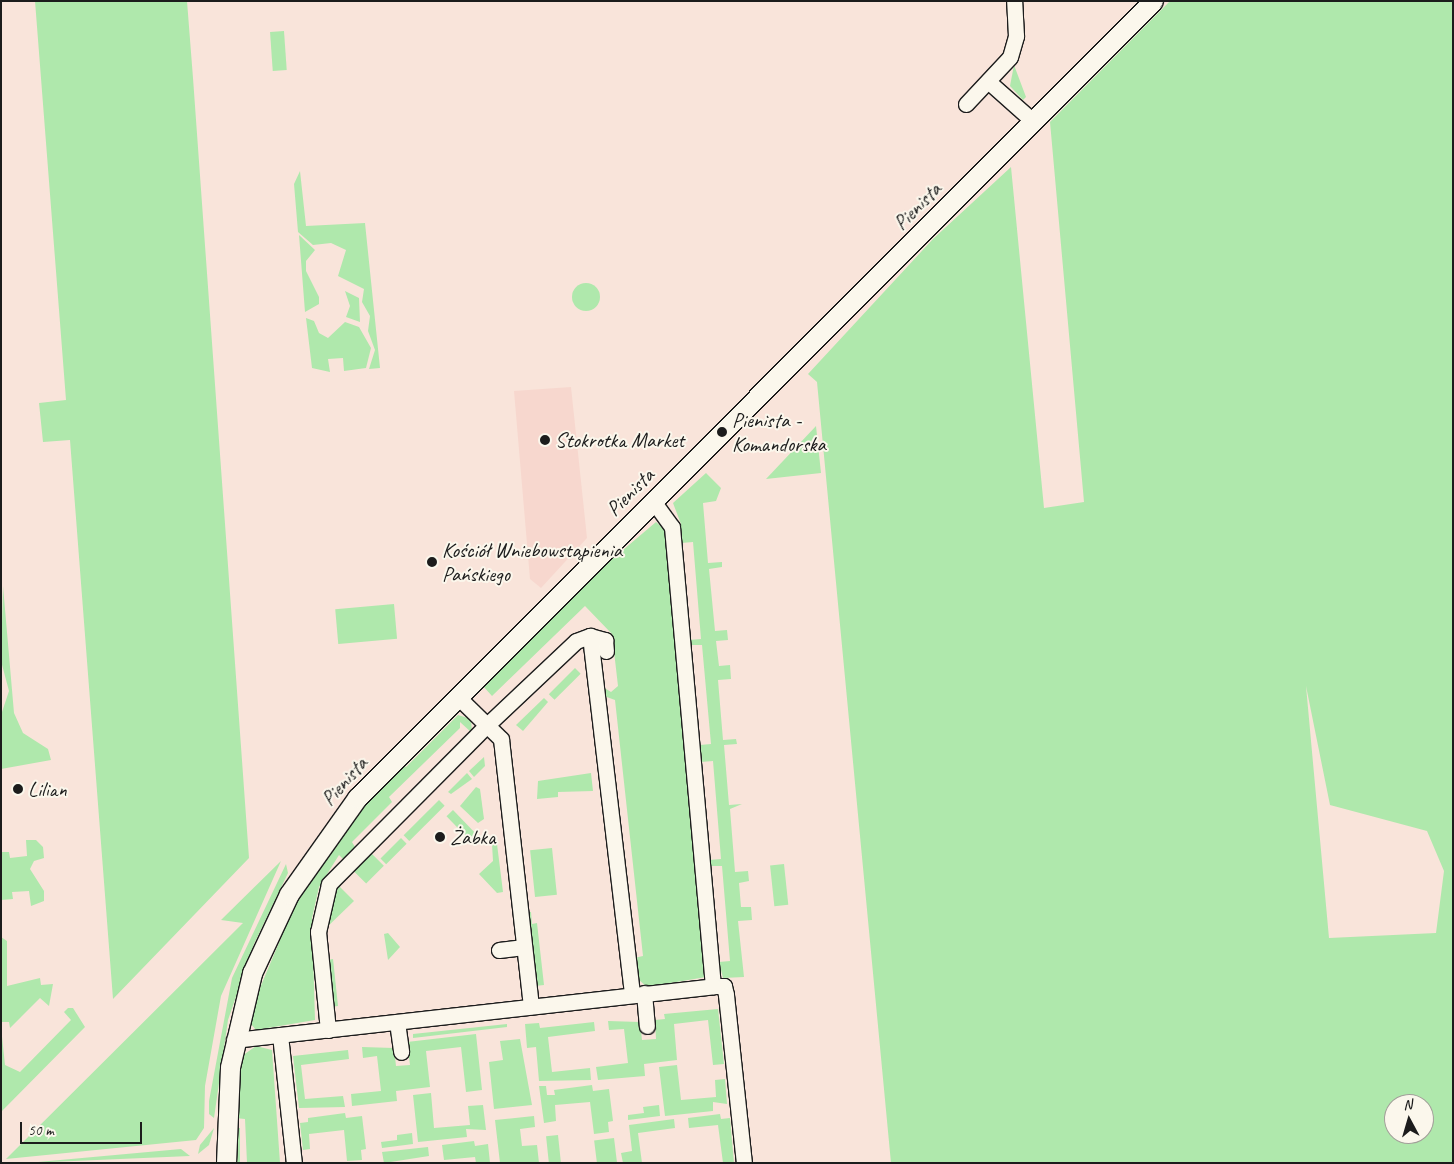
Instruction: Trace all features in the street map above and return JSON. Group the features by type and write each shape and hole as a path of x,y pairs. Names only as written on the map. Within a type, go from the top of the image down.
{"street":[{"path":"966,104 990,83 1010,57 1016,36 1014,1"},
{"name":"Pienista","path":"226,1163 227,1091 234,1040 263,945 305,867 357,798 1153,1"},
{"path":"990,83 1033,121"},
{"path":"653,501 672,527 713,986"},
{"path":"328,1030 318,932 329,884 487,725 576,641 590,636 604,640 606,651"},
{"path":"590,636 638,994 647,1026"},
{"path":"458,696 487,725 502,745 531,1006"},
{"path":"499,950 524,947"},
{"path":"234,1040 724,986 744,1163"},
{"path":"397,1022 401,1052"},
{"path":"280,1035 294,1163"}],"shaded area":[{"path":"571,387 587,538 541,588 530,579 514,391"}],"green space":[{"path":"35,1 187,1 249,858 113,999 70,440 43,442 39,403 66,400"},
{"path":"1170,1 1453,1 1453,1163 891,1163 817,382 808,374 933,239 1011,167 1044,508 1084,502 1050,122","holes":["1306,686 1330,805 1427,831 1444,871 1436,933 1329,938"]},
{"path":"284,31 287,70 273,71 270,32"},
{"path":"1014,65 1026,97 1023,100 1010,86"},
{"path":"300,171 306,226 365,223 380,368 369,369 375,350 368,331 370,316 362,302 364,289 338,276 346,250 331,243 313,245 298,232 294,184"},
{"path":"299,235 315,250 306,261 306,271 319,297 319,304 305,312"},
{"path":"586,283 596,287 600,297 596,307 586,311 576,307 572,297 576,287"},
{"path":"345,291 359,298 360,322 346,317 350,306"},
{"path":"306,318 314,321 319,333 328,338 345,322 359,327 371,348 366,368 344,371 343,358 328,359 330,372 312,368"},
{"path":"816,426 821,473 766,479"},
{"path":"706,473 721,488 716,501 703,503 708,563 722,562 722,567 709,569 715,631 727,630 728,640 716,641 719,666 730,665 731,679 718,680 723,740 736,739 737,744 724,745 729,805 742,804 730,809 735,872 748,871 749,881 739,883 741,907 751,907 752,920 738,921 744,977 723,978 719,962 730,961 722,866 709,866 709,860 721,859 713,761 701,762 700,745 711,744 702,645 690,645 689,640 701,639 693,542 681,543 681,524 673,503"},
{"path":"656,522 665,530 706,977 647,987 638,979 634,958 643,956 615,700 604,696 603,687 611,692 618,686 612,634 585,606 492,696 483,686 597,572"},
{"path":"3,586 14,713 23,733 48,749 51,760 1,769 1,715 9,691 1,661"},
{"path":"394,604 397,639 338,644 335,609"},
{"path":"575,668 581,674 554,700 549,694"},
{"path":"544,698 548,702 523,731 516,725"},
{"path":"458,715 471,719 472,733 460,722 460,728 389,797 392,802 352,842 355,847 343,859 339,855 319,887 312,918 315,1020 256,1030 251,1024 252,1007 298,897 339,834 402,764 406,767"},
{"path":"484,757 485,766 474,777 469,771"},
{"path":"467,773 472,779 451,794 448,792"},
{"path":"591,773 593,791 558,792 558,797 537,799 538,781"},
{"path":"476,787 480,789 484,819 478,823 460,806"},
{"path":"439,800 445,806 409,841 404,835"},
{"path":"453,810 478,836 472,842 447,816"},
{"path":"401,838 407,844 386,864 380,859"},
{"path":"26,840 36,840 43,847 44,858 34,861 30,869 44,891 44,901 31,906 29,891 12,892 13,899 1,900 1,852 9,852 10,858 27,856"},
{"path":"492,844 497,844 503,892 497,893 479,874 493,861"},
{"path":"552,848 557,895 535,897 530,850"},
{"path":"369,851 384,866 366,884 351,869"},
{"path":"281,861 221,996 205,1086 204,1128 196,1140 6,1159 243,923 221,920"},
{"path":"286,864 288,873 254,944 228,1020 214,1118 209,1114 209,1101 232,978"},
{"path":"784,864 788,905 774,906 770,865"},
{"path":"337,884 354,901 325,929 325,917"},
{"path":"527,912 531,912 532,924 537,923 544,985 535,986"},
{"path":"388,933 400,947 388,960 384,934"},
{"path":"1,937 7,941 7,986 40,978 41,985 53,984 49,1006 40,998 10,1028 9,1022 1,1022"},
{"path":"333,959 338,1006 330,1007 327,960"},
{"path":"68,1008 73,1008 85,1027 1,1112 1,1027 5,1065 20,1072 71,1020 64,1012"},
{"path":"718,1009 724,1064 713,1065 708,1020 674,1024 677,1060 644,1064 645,1076 598,1080 596,1067 628,1063 624,1029 609,1030 608,1021 640,1022 642,1040 656,1039 655,1020 665,1019 664,1014"},
{"path":"594,1022 595,1031 548,1037 552,1072 590,1068 591,1080 539,1081 536,1047 527,1048 525,1024 539,1023 540,1028"},
{"path":"507,1024 507,1027 413,1038 413,1034"},
{"path":"476,1034 482,1090 466,1092 461,1047 426,1051 430,1087 396,1091 397,1101 352,1106 351,1094 381,1091 377,1056 363,1058 362,1047 394,1048 396,1066 410,1065 407,1042"},
{"path":"520,1039 532,1105 494,1109 489,1062 503,1060 500,1041"},
{"path":"256,1046 272,1050 280,1163 247,1163 245,1119 235,1118 242,1056"},
{"path":"348,1050 349,1059 301,1065 305,1099 343,1096 345,1107 299,1108 293,1056"},
{"path":"677,1065 681,1100 716,1097 715,1080 725,1079 727,1104 713,1102 713,1111 665,1116 659,1067"},
{"path":"592,1085 593,1091 609,1089 613,1121 608,1122 609,1132 594,1134 590,1102 555,1105 556,1121 544,1123 539,1086 546,1086 547,1095 555,1095 554,1090"},
{"path":"431,1093 434,1128 470,1125 468,1106 483,1105 486,1130 466,1129 467,1137 418,1142 413,1095"},
{"path":"659,1105 660,1116 628,1120 628,1115 644,1113 643,1107"},
{"path":"345,1113 346,1118 362,1116 366,1149 361,1150 362,1160 347,1161 344,1130 309,1134 310,1149 303,1150 300,1123 308,1122 308,1118"},
{"path":"720,1114 721,1119 730,1118 734,1163 723,1163 718,1125 689,1128 688,1118"},
{"path":"534,1116 535,1127 520,1129 522,1146 537,1145 539,1163 500,1163 495,1120"},
{"path":"674,1119 675,1128 638,1133 642,1163 623,1163 621,1153 632,1151 629,1125"},
{"path":"214,1128 209,1145 198,1154 200,1145"},
{"path":"234,1128 240,1128 240,1163 234,1163"},
{"path":"412,1133 413,1144 382,1148 381,1142 397,1140 397,1135"},
{"path":"558,1135 561,1163 549,1163 546,1136"},
{"path":"614,1138 617,1163 597,1163 594,1140"},
{"path":"474,1141 475,1146 488,1144 490,1163 476,1163 475,1157 444,1160 442,1145"},
{"path":"428,1147 429,1156 384,1163 382,1152"},
{"path":"181,1149 190,1156 27,1163"}],"place":[{"name":"Pienista - Komandorska","path":"722,432"},
{"name":"Stokrotka Market","path":"545,440"},
{"name":"Kościół Wniebowstąpienia Pańskiego","path":"432,562"},
{"name":"Lilian","path":"18,789"},
{"name":"Żabka","path":"440,837"}]}
